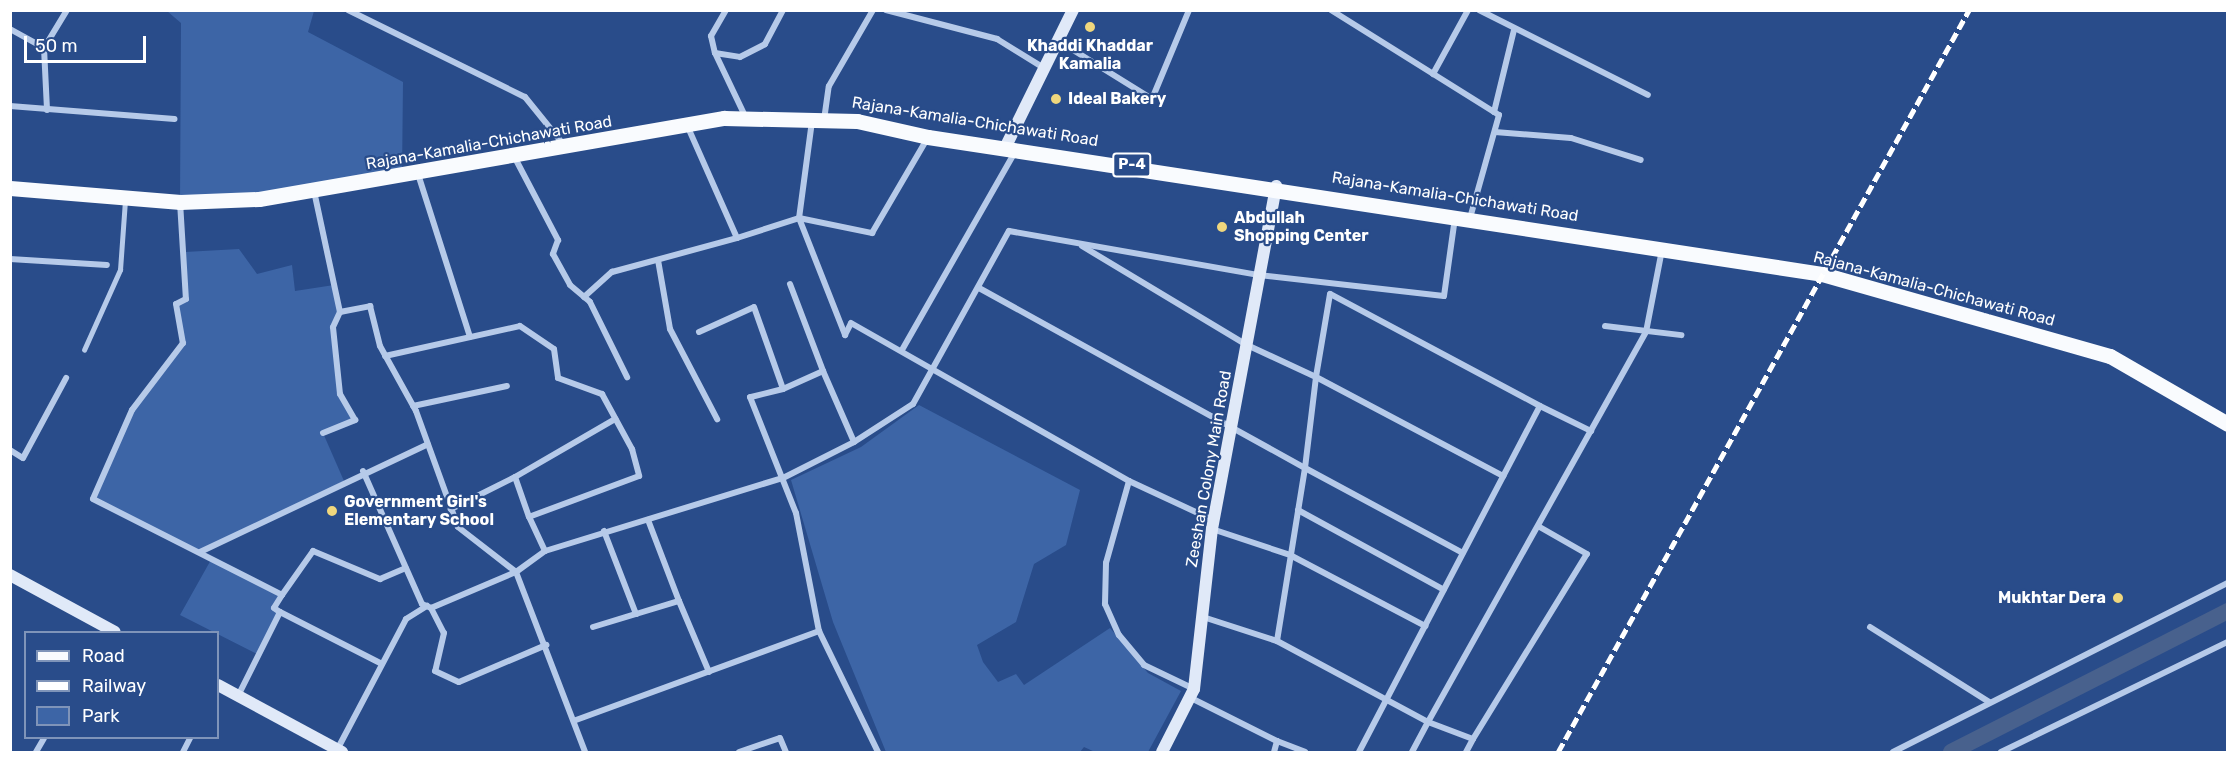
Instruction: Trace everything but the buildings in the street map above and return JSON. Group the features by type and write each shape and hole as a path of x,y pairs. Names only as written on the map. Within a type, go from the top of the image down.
{"main road":[{"name":"Rajana-Kamalia-Chichawati Road","path":"10,188 180,202 314,191 568,149 687,125 747,118 857,121 928,137 1012,146 1276,186 1822,274 2110,357 2228,424"}],"street":[{"path":"47,110 44,48 67,10"},
{"path":"348,10 525,97 568,149"},
{"path":"726,10 711,36 715,53 747,118"},
{"path":"715,53 741,57 765,44 783,10"},
{"path":"873,10 829,86 818,120 799,218 845,335 851,323 936,369 1129,481 1213,525 1290,555 1425,626"},
{"path":"886,10 997,39 1044,68"},
{"path":"902,350 1012,146 1044,68 1073,10"},
{"path":"1057,40 1152,99 1189,10"},
{"path":"219,686 339,751 406,620 429,607 516,572 545,551 604,531 648,520 783,478 854,442 913,404 936,369 1009,231 1259,275 1444,297 1463,216 1495,132 1499,115 1331,10"},
{"path":"1433,74 1468,10"},
{"path":"1479,10 1514,30 1648,95"},
{"path":"10,29 44,48"},
{"path":"1494,112 1514,30"},
{"path":"10,106 174,120"},
{"path":"687,125 737,238"},
{"path":"1495,132 1571,138 1641,160"},
{"path":"584,297 612,272 737,238 799,218 872,233 928,137"},
{"path":"515,158 558,240 554,254 570,285 584,297 627,377"},
{"path":"418,174 470,337"},
{"name":"Zeeshan Colony Main Road","path":"1162,753 1192,694 1213,525 1276,186"},
{"path":"314,191 340,312 333,327 340,394 355,420 322,433"},
{"path":"180,202 186,299 176,304 183,343 132,410 93,499 282,595"},
{"path":"1079,244 1247,345 1316,377 1503,476"},
{"path":"1412,753 1646,332 1662,250"},
{"path":"10,259 107,265"},
{"path":"658,260 670,329 717,419"},
{"path":"1277,641 1332,282"},
{"path":"790,284 854,442"},
{"path":"979,288 1233,424 1305,468 1463,553"},
{"path":"1330,294 1590,431"},
{"path":"340,312 370,306 385,356 413,406 458,527 516,572 576,720 585,753"},
{"path":"699,332 754,307 783,389"},
{"path":"385,356 520,326 554,349 558,378 602,394 639,476 529,518"},
{"path":"1605,326 1682,334"},
{"path":"824,371 783,389 750,397 783,478 810,569 819,631 878,753"},
{"path":"10,450 22,458 66,378"},
{"path":"413,406 507,386"},
{"path":"1359,753 1540,406"},
{"path":"451,509 515,477 615,419"},
{"path":"200,552 363,471 428,444"},
{"path":"363,471 406,568 444,633 435,671 459,682 546,645"},
{"path":"515,477 529,518 545,551"},
{"path":"1129,481 1106,562 1105,604 1119,635 1144,665 1277,741 1305,753"},
{"path":"1298,510 1444,590"},
{"path":"648,520 709,672"},
{"path":"1466,753 1587,554 1538,526"},
{"path":"604,531 636,614"},
{"path":"382,664 274,608 313,551 380,579 406,568"},
{"path":"10,575 107,631"},
{"path":"1893,753 1989,702 2228,583"},
{"path":"593,627 679,601"},
{"path":"238,696 280,612"},
{"path":"1203,617 1277,641 1388,697 1428,722 1473,740"},
{"path":"1870,627 1989,702"},
{"path":"576,720 819,631"},
{"path":"2001,753 2228,642"},
{"path":"739,753 780,738 786,753"},
{"path":"36,753 43,739"},
{"path":"183,753 190,739"},
{"path":"1274,753 1277,741"}],"lane":[{"path":"84,350 120,270 126,197"}],"green space":[{"path":"167,11 314,11 308,32 403,82 402,176 180,202 181,23"},
{"path":"239,249 257,274 292,265 295,291 334,285 340,312 333,327 340,394 355,420 323,433 344,481 200,552 93,499 132,410 183,343 176,304 186,299 185,252"},
{"path":"919,405 1080,490 1066,545 1034,564 1016,622 977,645 983,662 998,682 1016,674 1024,685 1110,628 1148,673 1181,691 1148,752 1095,752 1084,747 1080,752 886,752 833,622 791,480 861,447"},
{"path":"212,558 282,595 274,607 280,612 259,655 219,635 219,631 212,631 180,615"}],"waterway":[{"path":"1951,752 2228,611"}],"railway":[{"path":"1558,752 1969,10"}],"place":[{"name":"Khaddi Khaddar Kamalia","path":"1090,27"},
{"name":"Ideal Bakery","path":"1056,99"},
{"name":"Abdullah Shopping Center","path":"1222,227"},
{"name":"Government Girl's Elementary School","path":"332,511"},
{"name":"Mukhtar Dera","path":"2118,598"}]}
